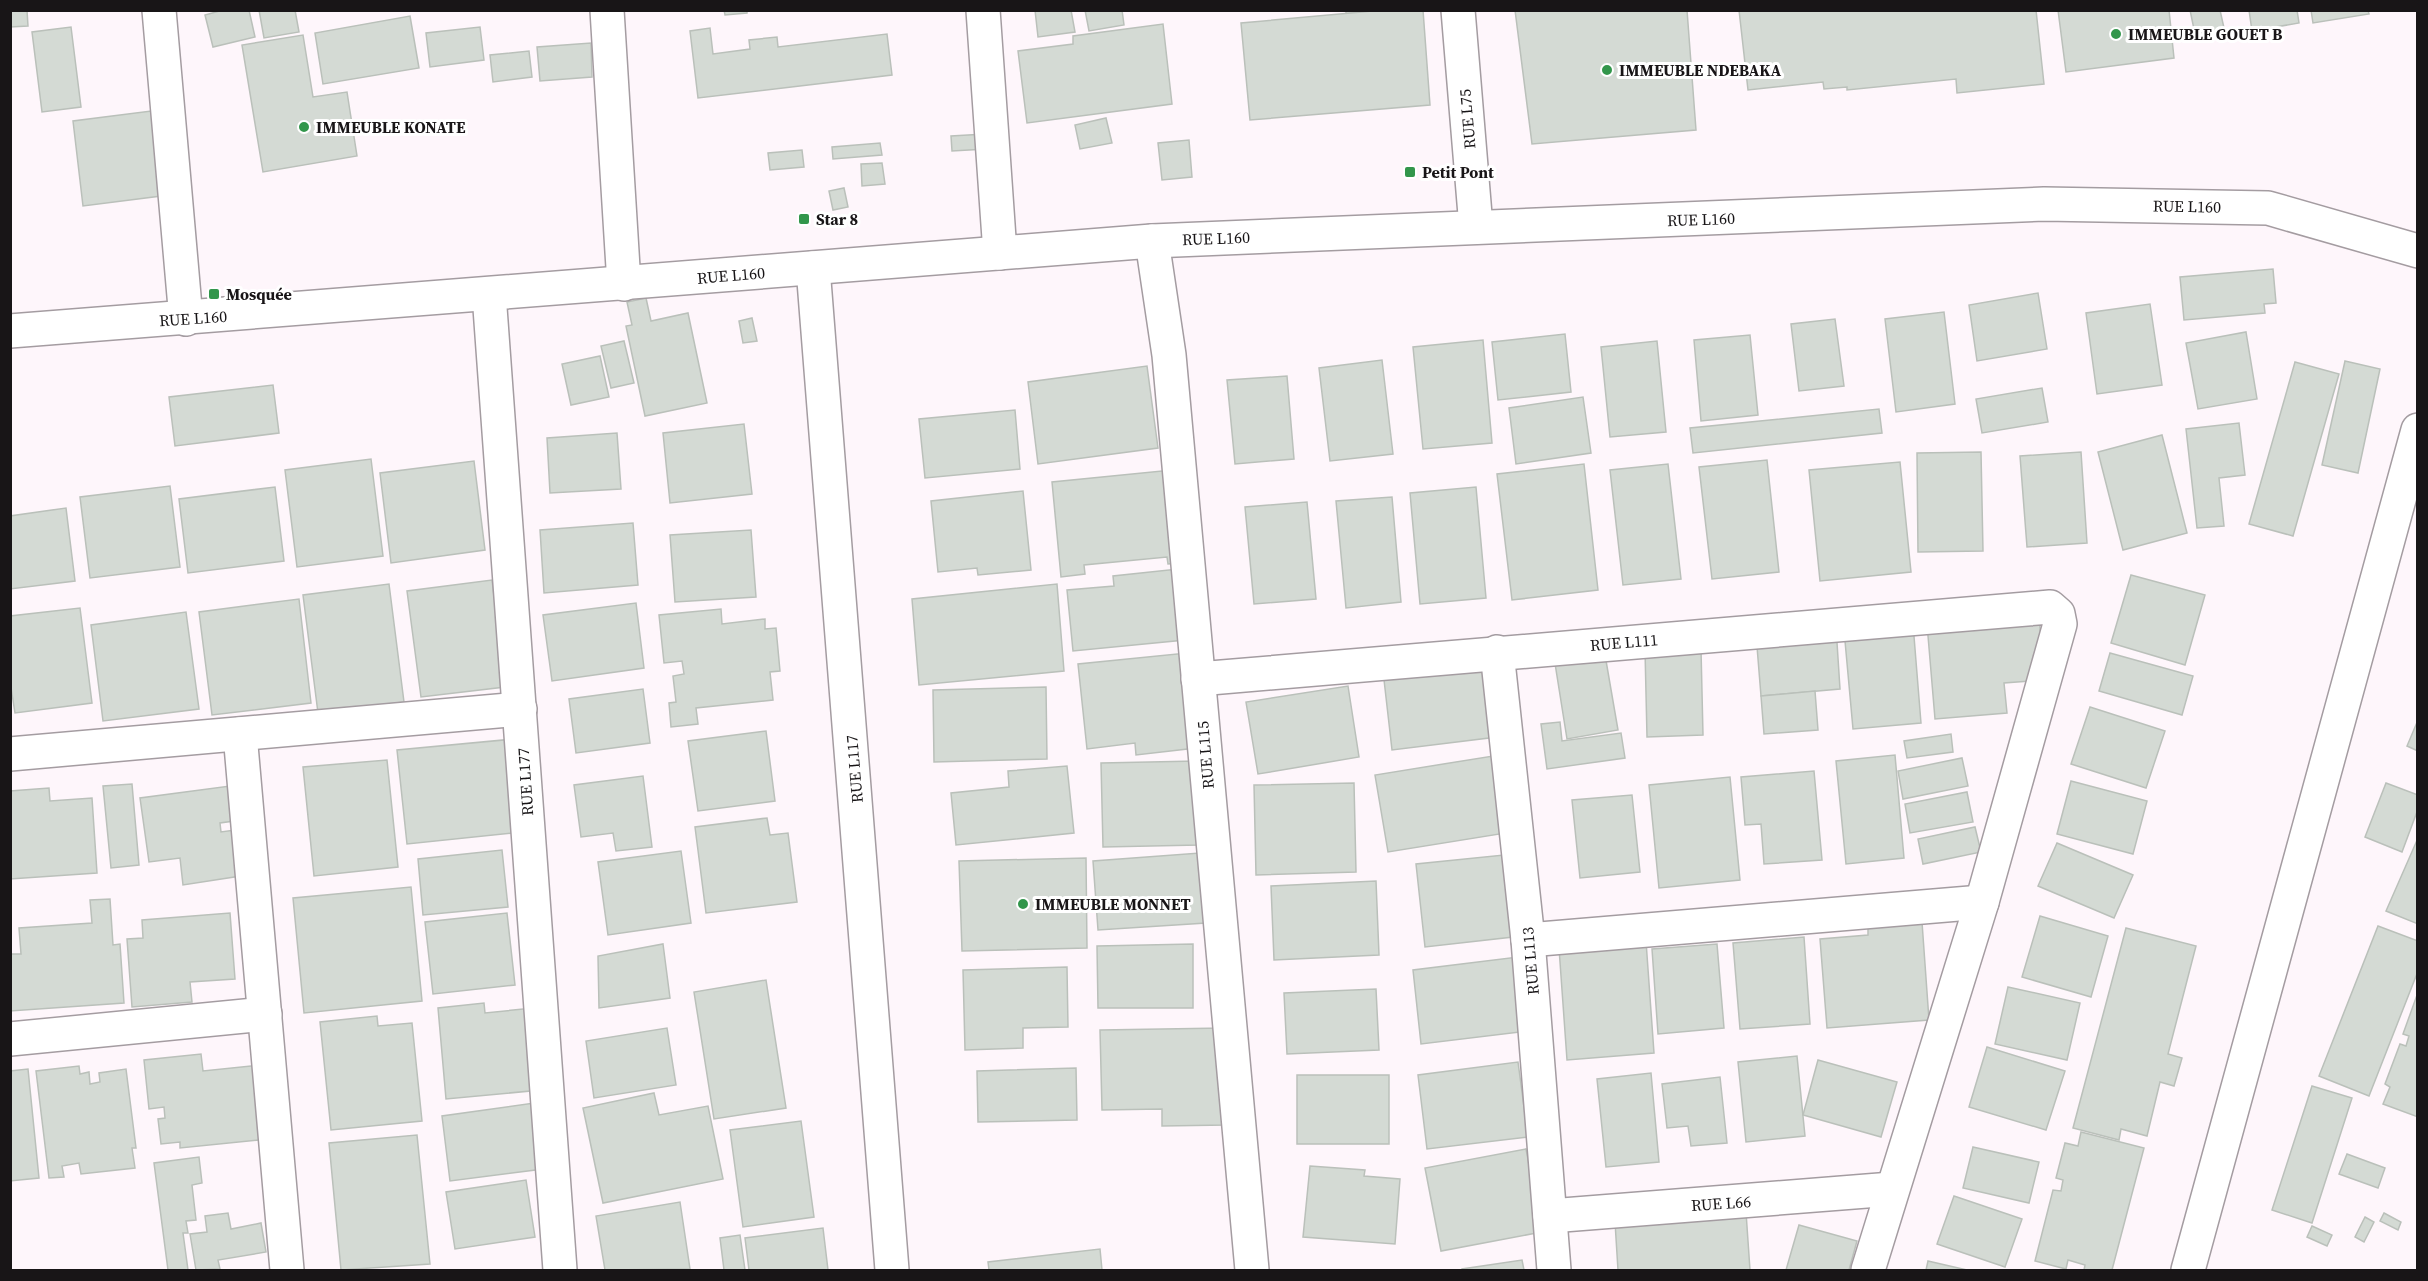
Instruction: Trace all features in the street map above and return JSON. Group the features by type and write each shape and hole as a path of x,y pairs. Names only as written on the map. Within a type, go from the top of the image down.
{"street":[{"path":"159,10 186,319"},
{"path":"607,10 624,284"},
{"path":"982,10 1000,253"},
{"name":"RUE L75","path":"1458,10 1476,227"},
{"name":"RUE L160","path":"10,331 186,319 1152,241 2044,204 2268,208 2418,251"},
{"name":"RUE L115","path":"1152,241 1169,356 1252,1270"},
{"name":"RUE L117","path":"813,268 892,1270"},
{"name":"RUE L177","path":"489,294 560,1270"},
{"path":"2188,1270 2418,430"},
{"name":"RUE L111","path":"1198,679 2050,607 2058,614 2060,624 1982,902"},
{"name":"RUE L113","path":"1497,652 1528,940 1554,1270"},
{"path":"10,754 519,709"},
{"path":"240,734 287,1270"},
{"path":"1528,940 1982,902 1868,1270"},
{"path":"10,1039 265,1014"},
{"name":"RUE L66","path":"1550,1216 1892,1190"}],"building":[{"path":"10,10 27,10 28,26 10,27"},
{"path":"223,10 249,10 255,37 213,47 205,15"},
{"path":"259,10 295,10 299,32 264,38"},
{"path":"724,10 747,10 747,13 725,15"},
{"path":"1035,10 1071,10 1075,32 1038,37"},
{"path":"1085,10 1122,10 1124,25 1089,31"},
{"path":"1346,10 1384,10 1346,14"},
{"path":"1384,10 1423,10 1430,105 1250,120 1241,23"},
{"name":"IMMEUBLE NDEBAKA","path":"1515,10 1687,10 1696,130 1532,144"},
{"path":"1739,10 2036,10 2044,84 1957,93 1956,79 1847,90 1847,87 1824,89 1823,82 1748,90"},
{"name":"IMMEUBLE GOUET B","path":"2058,10 2169,10 2174,58 2066,72"},
{"path":"2190,10 2220,10 2224,28 2195,34"},
{"path":"2249,10 2297,10 2299,23 2252,31"},
{"path":"2311,10 2368,10 2369,14 2313,23"},
{"path":"410,16 419,68 323,84 315,33"},
{"path":"1163,24 1172,104 1027,123 1018,51 1073,44 1073,36"},
{"path":"71,27 81,107 42,112 32,32"},
{"path":"480,27 484,60 430,67 426,33"},
{"path":"710,28 713,54 750,49 749,40 777,37 778,47 887,34 892,75 698,98 690,31"},
{"name":"IMMEUBLE KONATE","path":"303,35 313,97 347,92 357,156 263,172 242,45"},
{"path":"591,43 592,77 540,81 537,47"},
{"path":"529,51 532,77 493,82 490,55"},
{"path":"159,110 169,195 83,206 73,121"},
{"path":"1106,118 1112,143 1080,149 1075,125"},
{"path":"985,134 986,149 952,151 951,136"},
{"path":"1189,140 1192,177 1162,180 1158,143"},
{"path":"880,143 882,155 833,159 832,147"},
{"path":"802,150 804,167 770,170 768,153"},
{"path":"882,163 885,184 862,186 861,164"},
{"path":"844,188 848,207 833,210 829,191"},
{"path":"2273,269 2276,303 2264,304 2265,313 2184,320 2180,277"},
{"path":"2038,293 2047,349 1977,361 1969,305"},
{"path":"646,298 651,321 688,313 707,403 645,416 626,326 632,325 627,302"},
{"path":"2150,304 2162,385 2097,394 2086,313"},
{"path":"1944,312 1955,404 1896,412 1885,319"},
{"path":"752,318 757,341 743,343 739,321"},
{"path":"1835,319 1844,386 1799,391 1791,324"},
{"path":"2246,332 2257,399 2198,409 2186,343"},
{"path":"1565,334 1571,392 1498,400 1492,342"},
{"path":"1750,335 1758,415 1701,421 1694,340"},
{"path":"1483,340 1492,443 1423,449 1413,347"},
{"path":"624,341 634,383 611,388 601,346"},
{"path":"1657,341 1666,432 1610,437 1601,347"},
{"path":"600,356 609,397 571,405 562,364"},
{"path":"1382,360 1393,454 1330,461 1319,368"},
{"path":"2345,361 2380,369 2358,473 2322,465"},
{"path":"2295,362 2339,374 2293,536 2249,524"},
{"path":"1147,366 1158,448 1038,464 1028,382"},
{"path":"1287,376 1294,459 1235,464 1227,380"},
{"path":"273,385 279,433 175,446 169,397"},
{"path":"2042,388 2048,422 1982,433 1976,399"},
{"path":"1583,397 1591,453 1516,464 1509,408"},
{"path":"1879,409 1882,433 1693,453 1690,428"},
{"path":"1015,410 1020,469 925,478 919,419"},
{"path":"2239,423 2245,475 2219,478 2224,526 2197,528 2186,429"},
{"path":"744,424 752,494 670,503 663,433"},
{"path":"617,433 621,489 550,493 547,438"},
{"path":"2162,435 2187,533 2123,550 2098,452"},
{"path":"1981,452 1983,551 1918,552 1917,453"},
{"path":"2081,452 2087,543 2027,547 2020,456"},
{"path":"371,459 383,556 297,567 285,470"},
{"path":"1767,460 1779,572 1712,579 1699,467"},
{"path":"474,461 485,550 391,563 380,473"},
{"path":"1900,462 1911,572 1820,581 1809,470"},
{"path":"1584,464 1598,590 1512,600 1497,474"},
{"path":"1668,464 1681,579 1623,585 1610,470"},
{"path":"1172,470 1181,563 1168,564 1167,557 1084,565 1085,574 1061,577 1052,482"},
{"path":"170,486 180,567 90,578 80,497"},
{"path":"275,487 284,561 188,573 179,499"},
{"path":"1476,487 1486,598 1420,604 1410,493"},
{"path":"1023,491 1031,570 978,575 977,568 938,572 931,501"},
{"path":"1392,497 1401,602 1346,608 1336,501"},
{"path":"1307,502 1316,599 1254,604 1245,507"},
{"path":"66,508 75,581 10,589 10,516"},
{"path":"633,523 638,585 544,593 540,530"},
{"path":"751,530 756,597 675,602 670,535"},
{"path":"1178,569 1185,640 1073,651 1067,590 1114,586 1113,576"},
{"path":"2131,575 2205,595 2185,665 2111,643"},
{"path":"492,580 505,687 421,697 407,591"},
{"path":"389,584 404,702 318,713 303,595"},
{"path":"1057,584 1064,671 919,685 912,599"},
{"path":"299,599 311,703 212,715 199,612"},
{"path":"636,603 644,668 552,681 543,615"},
{"path":"80,608 92,703 15,713 10,681 10,616"},
{"path":"721,609 722,624 765,619 765,629 776,628 780,671 770,672 773,700 696,708 698,724 671,727 669,703 676,702 673,676 684,674 682,661 664,663 659,615"},
{"path":"186,612 199,709 103,721 91,625"},
{"path":"2039,615 2044,680 2004,683 2007,713 1935,719 1927,624"},
{"path":"1913,624 1921,723 1853,729 1844,630"},
{"path":"1836,627 1840,689 1761,696 1756,634"},
{"path":"1604,649 1618,730 1567,739 1554,657"},
{"path":"1701,649 1703,735 1647,737 1645,650"},
{"path":"1187,653 1196,748 1136,755 1135,743 1087,749 1078,664"},
{"path":"2110,653 2193,676 2182,715 2099,691"},
{"path":"1487,658 1497,737 1392,750 1383,671"},
{"path":"1348,686 1359,757 1258,774 1246,702"},
{"path":"1046,687 1047,759 934,762 933,690"},
{"path":"643,689 650,743 576,753 569,699"},
{"path":"1815,691 1818,730 1764,734 1761,696"},
{"path":"2090,707 2165,731 2146,788 2071,764"},
{"path":"2418,720 2418,751 2407,746"},
{"path":"1560,722 1562,741 1621,733 1625,758 1547,769 1541,724"},
{"path":"766,731 775,801 698,811 688,741"},
{"path":"1951,734 1953,752 1907,758 1904,741"},
{"path":"514,739 523,832 407,844 397,750"},
{"path":"1895,755 1904,858 1846,864 1836,761"},
{"path":"1493,756 1506,833 1388,852 1375,775"},
{"path":"1962,758 1968,786 1903,799 1898,771"},
{"path":"387,760 398,867 314,876 303,767"},
{"path":"1197,761 1199,845 1103,847 1101,763"},
{"path":"1067,766 1074,833 956,845 951,793 1009,787 1008,771"},
{"path":"1814,771 1822,860 1764,864 1761,824 1745,825 1741,777"},
{"path":"643,776 652,847 616,851 613,833 581,837 574,785"},
{"path":"1730,777 1740,880 1659,888 1649,785"},
{"path":"2071,781 2147,801 2133,854 2057,834"},
{"path":"1354,783 1356,872 1256,875 1254,785"},
{"path":"2386,783 2418,795 2418,809 2402,852 2365,837"},
{"path":"132,784 139,865 111,868 103,786"},
{"path":"230,786 234,821 220,823 221,832 242,829 247,875 183,885 180,858 149,862 140,798"},
{"path":"49,788 50,801 92,798 97,873 10,879 10,791"},
{"path":"1967,792 1973,822 1910,833 1905,804"},
{"path":"1632,795 1640,872 1580,878 1572,800"},
{"path":"767,818 770,835 788,833 797,902 706,913 695,827"},
{"path":"1975,827 1981,852 1923,864 1918,839"},
{"path":"2418,838 2418,924 2386,911"},
{"path":"2057,843 2133,875 2114,918 2038,886"},
{"path":"502,850 508,907 423,915 418,859"},
{"path":"681,851 691,923 608,935 598,862"},
{"path":"1200,853 1206,923 1098,930 1093,861"},
{"path":"1504,855 1513,937 1425,947 1416,864"},
{"name":"IMMEUBLE MONNET","path":"1086,858 1087,948 962,951 959,861"},
{"path":"1376,881 1379,955 1274,960 1271,886"},
{"path":"411,887 422,1001 304,1013 293,898"},
{"path":"110,899 113,945 120,944 124,1003 10,1011 10,954 21,954 19,928 92,923 90,900"},
{"path":"230,913 235,979 190,982 192,1002 132,1007 127,939 143,938 142,920"},
{"path":"507,913 515,985 433,994 425,922"},
{"path":"2040,916 2108,936 2091,997 2022,977"},
{"path":"1922,922 1929,1020 1827,1028 1820,939 1868,935 1868,927"},
{"path":"2378,926 2418,941 2418,971 2369,1096 2319,1076"},
{"path":"2126,928 2196,946 2168,1054 2182,1058 2174,1086 2160,1082 2147,1136 2121,1129 2119,1140 2073,1128"},
{"path":"1804,937 1810,1024 1740,1029 1733,943"},
{"path":"1646,941 1654,1053 1567,1060 1559,948"},
{"path":"663,944 670,998 599,1008 598,956"},
{"path":"1193,944 1193,1008 1098,1008 1097,946"},
{"path":"1717,944 1724,1028 1658,1034 1652,949"},
{"path":"1518,957 1528,1031 1421,1044 1413,970"},
{"path":"1067,967 1068,1027 1023,1028 1023,1048 965,1050 963,970"},
{"path":"766,980 786,1108 714,1119 694,992"},
{"path":"2008,987 2080,1003 2067,1060 1995,1044"},
{"path":"1376,989 1379,1050 1287,1054 1284,993"},
{"path":"2417,995 2418,1117 2383,1104 2390,1087 2385,1084 2400,1044 2406,1046 2409,1036 2403,1034"},
{"path":"484,1003 485,1013 533,1008 541,1090 446,1099 438,1008"},
{"path":"377,1016 378,1026 412,1023 422,1121 331,1130 320,1022"},
{"path":"667,1028 676,1085 594,1098 586,1041"},
{"path":"1224,1028 1226,1125 1162,1126 1162,1109 1102,1110 1100,1030"},
{"path":"1987,1047 2065,1071 2046,1130 1969,1107"},
{"path":"201,1054 203,1071 261,1065 268,1139 180,1148 180,1142 161,1144 158,1119 165,1118 164,1107 149,1109 144,1060"},
{"path":"1797,1056 1805,1136 1746,1142 1738,1062"},
{"path":"1818,1060 1897,1082 1881,1137 1803,1115"},
{"path":"1518,1062 1528,1137 1427,1149 1418,1075"},
{"path":"79,1066 80,1074 89,1072 90,1084 100,1082 99,1073 126,1069 136,1148 132,1148 135,1168 81,1174 79,1163 62,1166 64,1177 49,1178 36,1071"},
{"path":"1076,1068 1077,1120 978,1122 977,1071"},
{"path":"28,1069 39,1178 10,1181 10,1071"},
{"path":"1651,1073 1659,1162 1606,1167 1597,1079"},
{"path":"1297,1075 1389,1075 1389,1144 1297,1144"},
{"path":"1720,1077 1727,1143 1691,1146 1688,1126 1667,1128 1662,1084"},
{"path":"2312,1086 2352,1098 2312,1223 2272,1210"},
{"path":"654,1093 659,1115 708,1106 723,1179 603,1203 583,1108"},
{"path":"534,1103 543,1169 450,1181 442,1116"},
{"path":"801,1121 814,1217 743,1227 730,1130"},
{"path":"2081,1132 2144,1148 2112,1270 2084,1270 2085,1265 2068,1260 2066,1269 2035,1261 2053,1190 2061,1191 2063,1180 2056,1178 2065,1143 2078,1146"},
{"path":"417,1135 430,1264 341,1270 329,1143"},
{"path":"1973,1147 2039,1162 2029,1203 1963,1188"},
{"path":"1526,1149 1542,1232 1441,1251 1425,1168"},
{"path":"2347,1154 2385,1168 2378,1188 2339,1174"},
{"path":"199,1157 202,1183 192,1185 196,1220 186,1221 188,1233 183,1233 188,1270 168,1270 154,1163"},
{"path":"1310,1166 1365,1170 1364,1176 1400,1179 1395,1244 1303,1237"},
{"path":"526,1180 535,1237 455,1249 446,1192"},
{"path":"1954,1196 2022,1219 2005,1267 1937,1244"},
{"path":"680,1202 690,1269 605,1270 596,1216"},
{"path":"1746,1212 1750,1270 1618,1270 1615,1222"},
{"path":"228,1213 231,1229 261,1223 266,1252 218,1260 220,1269 196,1270 190,1234 207,1232 205,1216"},
{"path":"2384,1213 2401,1222 2398,1230 2380,1221"},
{"path":"2365,1217 2374,1222 2364,1242 2355,1237"},
{"path":"1799,1225 1857,1241 1849,1270 1786,1270"},
{"path":"2312,1226 2332,1235 2327,1246 2307,1237"},
{"path":"823,1228 828,1270 749,1270 745,1238"},
{"path":"740,1235 745,1270 724,1270 720,1238"},
{"path":"1100,1249 1102,1270 989,1270 988,1262"},
{"path":"1522,1260 1524,1270 1462,1270 1462,1269"},
{"path":"1928,1261 1967,1270 1926,1270"}],"place":[{"name":"IMMEUBLE GOUET B","path":"2116,34"},
{"name":"IMMEUBLE NDEBAKA","path":"1607,70"},
{"name":"IMMEUBLE KONATE","path":"304,127"},
{"name":"Petit Pont","path":"1410,172"},
{"name":"Star 8","path":"804,219"},
{"name":"Mosquée","path":"214,294"},
{"name":"IMMEUBLE MONNET","path":"1023,904"}]}
